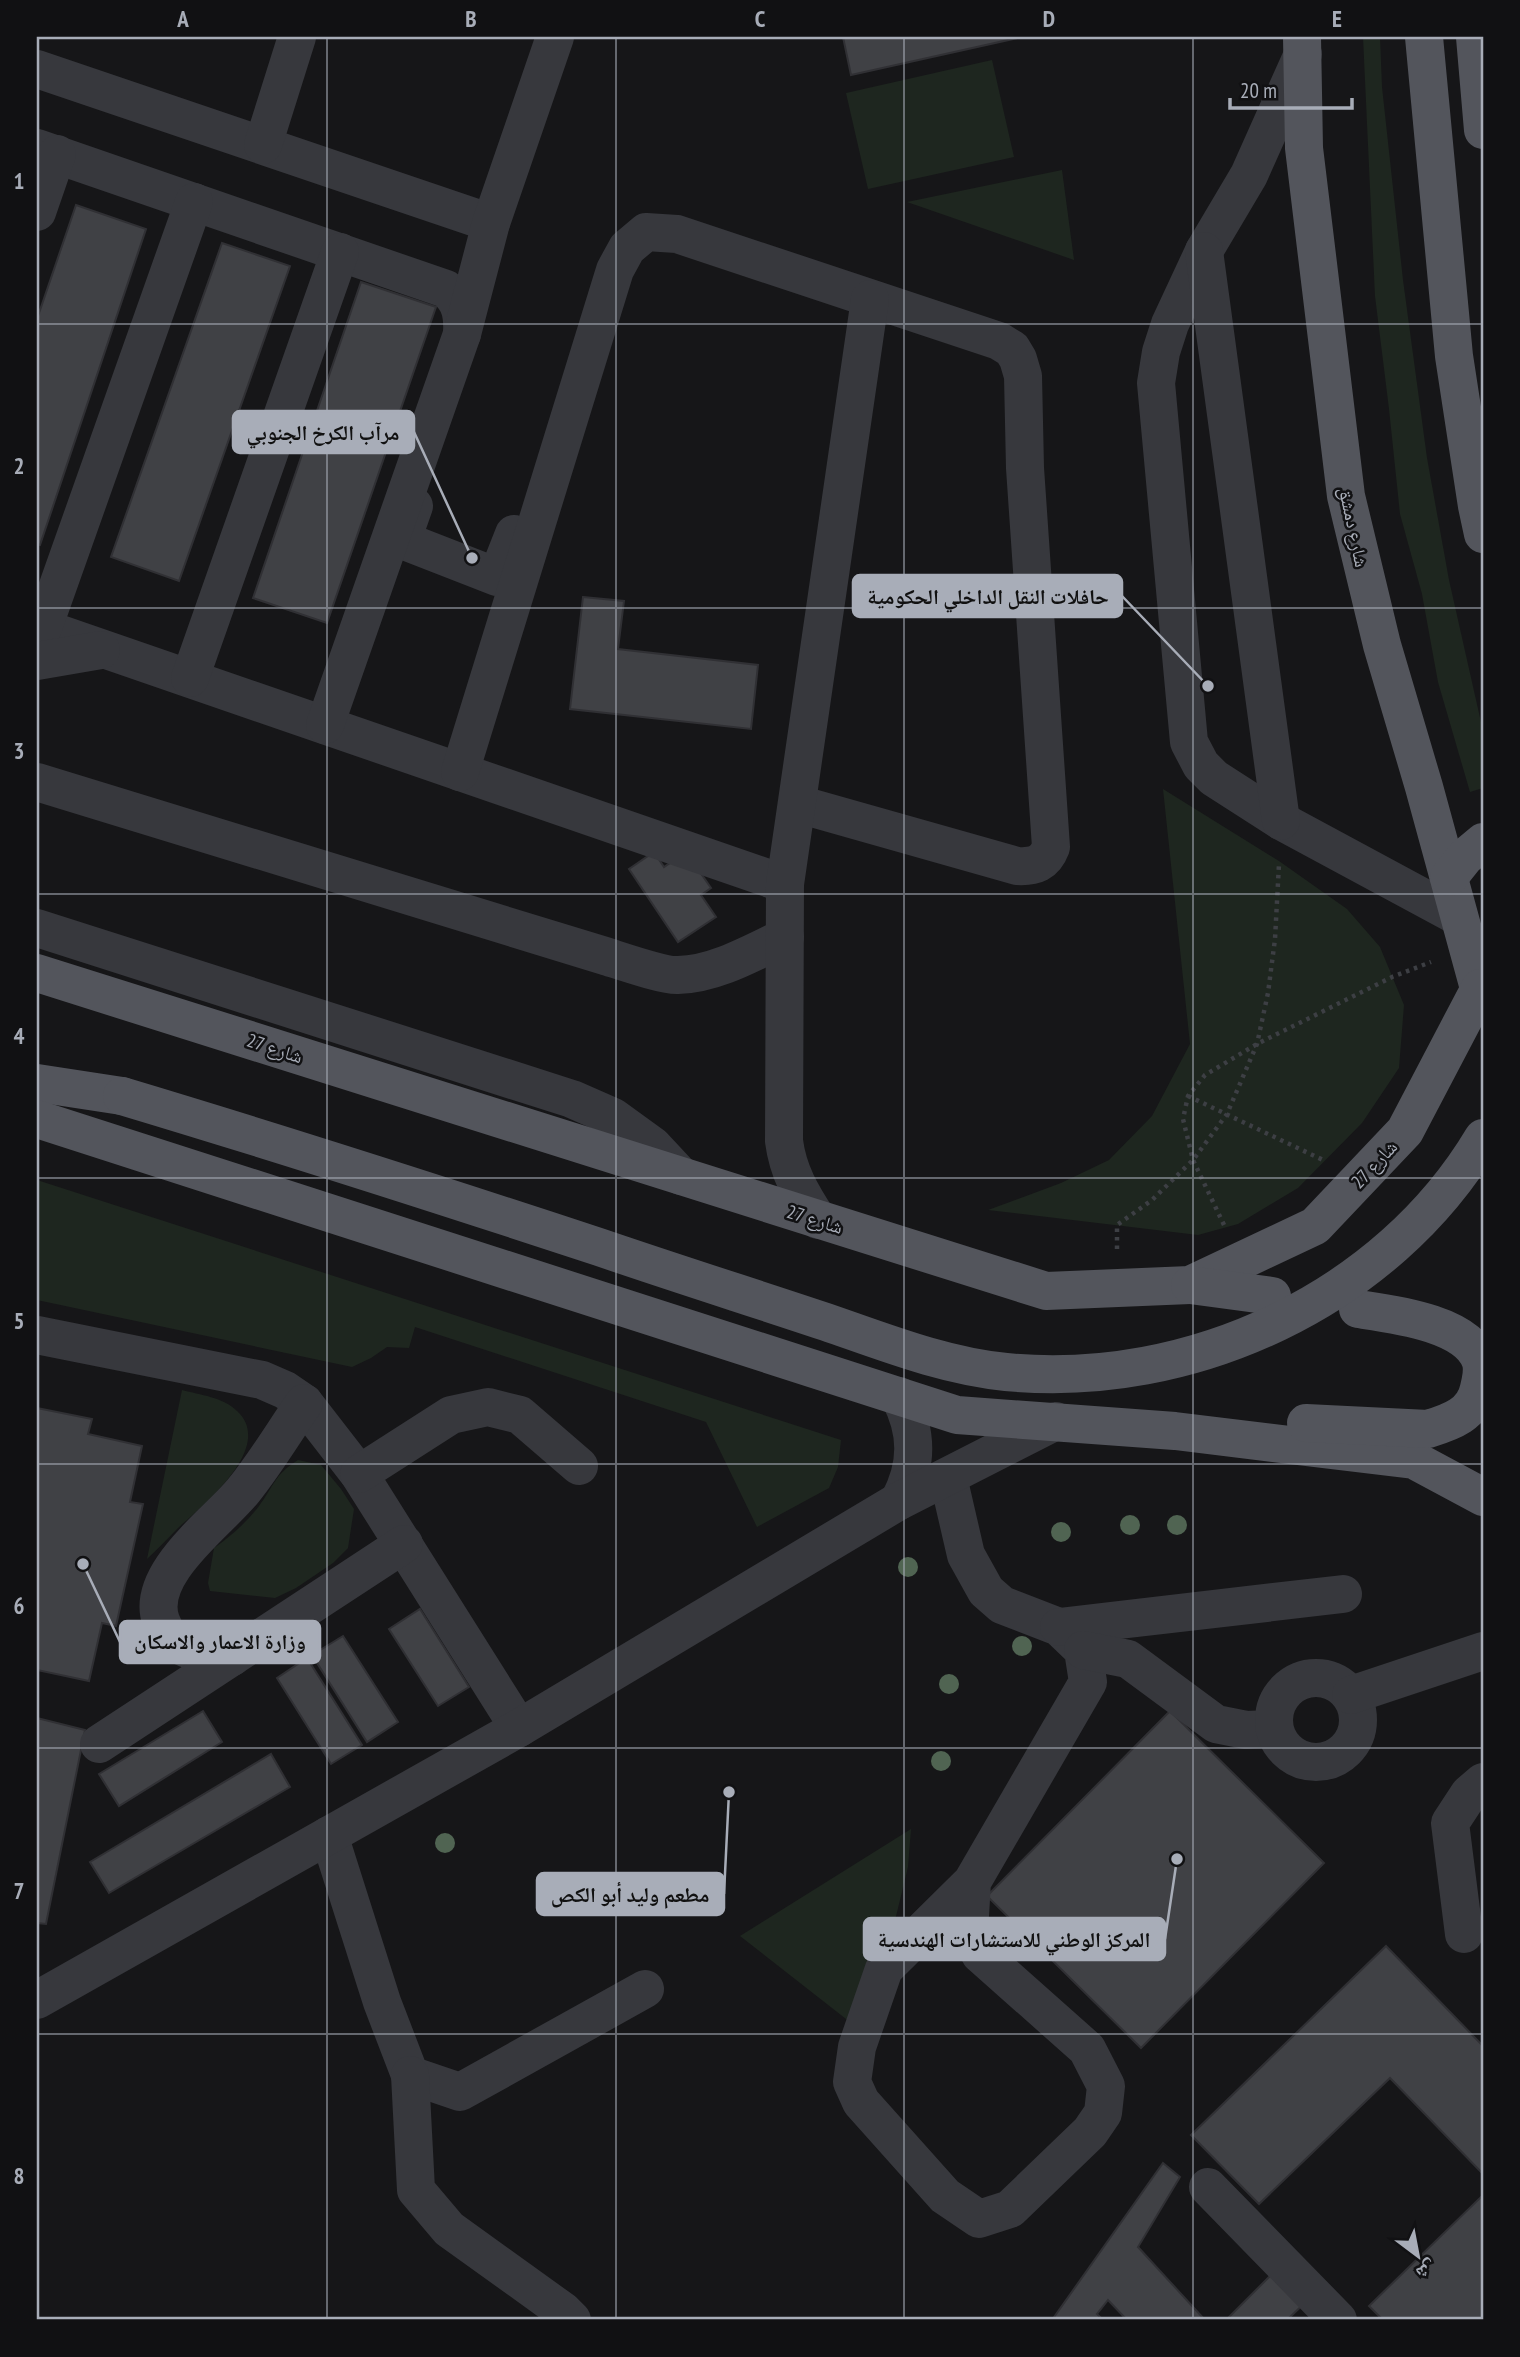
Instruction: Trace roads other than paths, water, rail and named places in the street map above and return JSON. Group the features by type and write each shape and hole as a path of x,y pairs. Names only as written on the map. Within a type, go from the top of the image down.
{"main road":[{"path":"1424,37 1454,356 1483,534"},
{"path":"1475,37 1483,130"},
{"name":"شارع دمشق","path":"1303,45 1304,148 1346,496 1382,645 1481,995"},
{"path":"1449,877 1465,857 1483,842"},
{"name":"شارع 27","path":"37,973 1046,1291 1190,1285 1315,1226 1405,1131 1481,995"},
{"path":"37,1083 122,1096 463,1202 924,1355 1004,1372 1084,1375 1153,1364 1213,1349 1286,1318 1353,1279 1405,1236 1464,1170 1483,1138"},
{"path":"37,1119 957,1415 1175,1431 1414,1460 1483,1497"},
{"path":"1190,1285 1272,1296"},
{"path":"1175,1431 1272,1422 1428,1429 1465,1414 1477,1397 1481,1362 1473,1348 1462,1337 1437,1325 1358,1309"}],"street":[{"path":"263,145 296,37"},
{"path":"375,727 462,334 491,223 555,37"},
{"path":"1303,45 1249,175 1205,251 1170,324 1161,352 1156,383 1189,741 1201,765 1214,778 1463,932"},
{"path":"37,69 491,223"},
{"path":"37,212 47,151 446,289 455,297 461,309 462,334"},
{"path":"194,202 39,638 106,649 190,678 375,727 460,772 785,884"},
{"path":"460,772 615,270 626,248 646,232 677,234 999,341 1012,349 1023,376 1025,467 1052,847 1042,862 1035,866 1017,866 798,804"},
{"path":"1205,251 1281,821"},
{"path":"190,678 340,252"},
{"path":"476,284 486,314 402,540 498,578 582,349 600,318"},
{"path":"818,1220 792,1177 784,1141 785,884 870,299"},
{"path":"37,782 676,976 707,970 741,958 785,937"},
{"path":"37,928 572,1099 612,1117 643,1138 681,1176"},
{"path":"37,1335 262,1380 285,1390 304,1403 359,1474 519,1728"},
{"path":"899,1396 908,1412 914,1449 908,1485 899,1502"},
{"path":"232,1657 185,1648 165,1632 157,1612 161,1590 178,1560 242,1492 304,1403"},
{"path":"359,1474 451,1415 488,1406 520,1415 579,1466"},
{"path":"37,2000 519,1728 899,1502 1056,1422"},
{"path":"948,1476 966,1555 986,1591 1002,1605 1071,1638 1128,1659 1216,1724 1246,1730 1274,1729"},
{"path":"99,1744 404,1544"},
{"path":"1071,1638 1343,1594"},
{"path":"972,1882 969,1931 980,1954 1087,2049 1106,2087 1103,2113 1090,2132 1010,2209 979,2219 945,2196 861,2102 852,2082 857,2047 884,1969 972,1882 1088,1682 1071,1638"},
{"path":"1351,1695 1483,1650"},
{"path":"1307,1678 1323,1678 1339,1684 1351,1695 1358,1711 1358,1728 1352,1743 1340,1755 1325,1762 1308,1762 1292,1756 1280,1744 1274,1729 1273,1713 1279,1697 1291,1685 1307,1678"},
{"path":"1464,1934 1450,1823 1469,1794 1483,1783"},
{"path":"329,1835 382,2002 410,2075 416,2190 449,2229 572,2320"},
{"path":"410,2075 460,2091 645,1989"},
{"path":"1208,2187 1338,2320"}],"place":[{"name":"مرآب الكرخ الجنوبي","path":"472,558"},
{"name":"حافلات النقل الداخلي الحكومية","path":"1208,686"},
{"name":"وزارة الاعمار والاسكان","path":"83,1564"},
{"name":"مطعم وليد أبو الكص","path":"729,1792"},
{"name":"المركز الوطني للاستشارات الهندسية","path":"1177,1859"}]}
